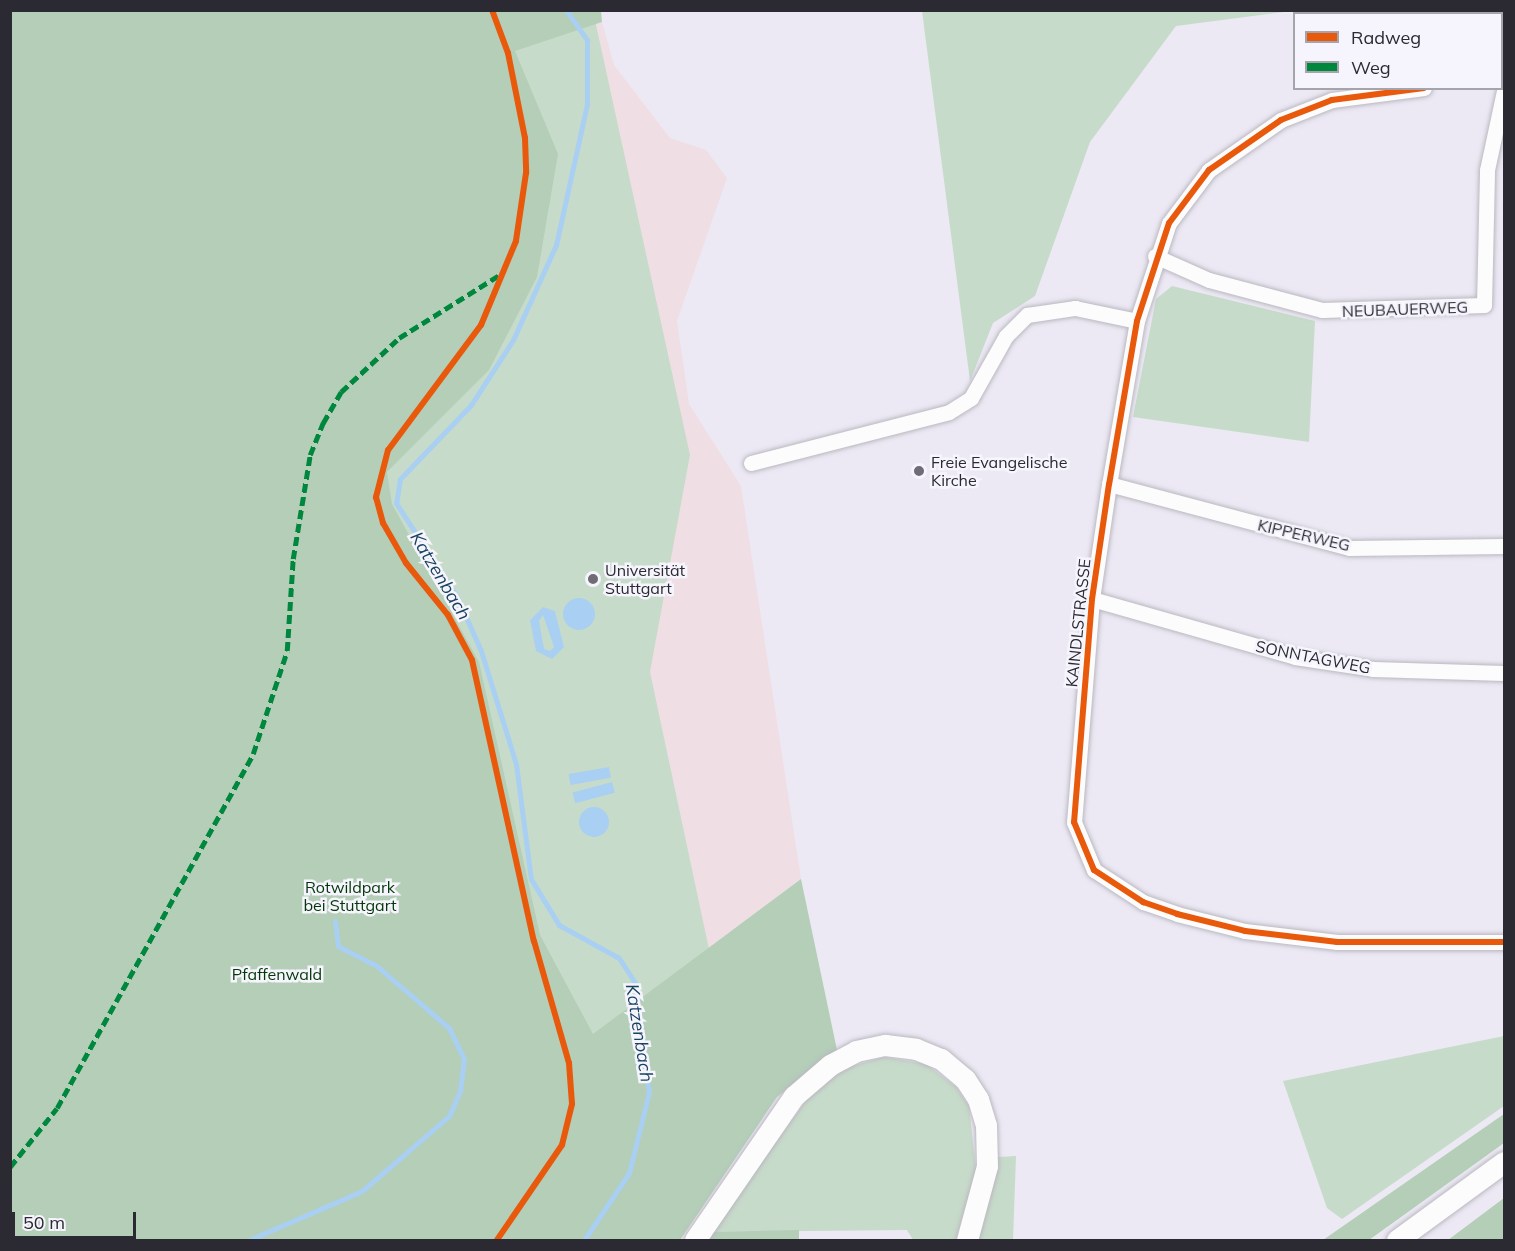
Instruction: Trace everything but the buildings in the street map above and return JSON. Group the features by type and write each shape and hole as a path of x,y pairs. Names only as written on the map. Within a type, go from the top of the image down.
{"main road":[{"path":"695,1240 794,1096 830,1065 856,1051 885,1045 916,1048 941,1059 965,1079 978,1099 987,1132 987,1166 967,1240"},
{"path":"1397,1240 1504,1162"}],"street":[{"name":"KAINDLSTRASSE","path":"1409,90 1332,100 1281,120 1239,144 1184,198 1155,256 1137,321 1092,599 1074,822 1094,870 1143,902 1245,931 1421,946 1504,942"},
{"name":"NEUBAUERWEG","path":"1155,256 1209,280 1322,310 1484,305 1486,170 1504,92"},
{"path":"751,463 950,412 971,398 1006,336 1027,315 1075,308 1137,321"},
{"name":"KIPPERWEG","path":"1109,484 1349,548 1504,546"},
{"name":"SONNTAGWEG","path":"1092,599 1295,657 1373,669 1504,673"}],"shaded area":[{"name":"Universität Stuttgart","path":"602,22 614,65 670,138 706,150 727,178 677,321 689,404 741,486 801,879 593,1034 515,51"}],"green space":[{"name":"Pfaffenwald","path":"10,11 593,11 690,455 650,672 749,1137 680,1240 11,1240"},
{"name":"Pfaffenwald","path":"10,11 601,11 602,22 515,51 558,154 537,277 489,370 387,472 392,504 479,662 540,935 593,1034 801,879 837,1050 777,1097 680,1240 11,1240"},
{"path":"922,11 1292,11 1176,26 1090,142 1035,296 993,323 970,381"},
{"path":"1172,286 1315,321 1309,442 1133,417 1156,299"},
{"path":"1504,1036 1504,1106 1342,1219 1327,1208 1283,1081"},
{"path":"884,1057 926,1064 956,1087 969,1106 976,1169 956,1240 913,1240 907,1230 712,1232 807,1099 845,1068"},
{"path":"1504,1114 1504,1143 1369,1240 1323,1240"},
{"path":"1016,1156 1013,1240 979,1240 998,1157"},
{"path":"1504,1198 1504,1240 1448,1240"},
{"path":"799,1230 799,1240 706,1240 712,1232"}],"water":[{"path":"579,598 590,603 595,614 590,625 579,630 568,625 563,614 568,603"},
{"path":"543,607 555,611 564,647 552,659 536,651 530,620","holes":["543,615 554,647 550,651 544,649 539,621"]},
{"path":"609,767 611,778 571,785 569,774"},
{"path":"612,782 615,793 575,803 572,793"},
{"path":"594,807 604,812 609,822 604,832 594,837 584,832 579,822 584,812"}],"waterway":[{"name":"Katzenbach","path":"566,10 587,40 587,104 556,245 513,340 471,405 400,479 396,503 458,599 481,651 516,764 531,879 559,925 619,958 635,983 649,1092 629,1173 584,1240"},
{"path":"249,1240 362,1191 449,1116 460,1091 464,1059 449,1028 377,966 338,946 335,921"}],"marked path":[{"path":"10,1167 57,1108 253,754 287,651 293,559 310,455 323,423 341,392 399,338 501,274"}],"cycle path":[{"path":"492,10 508,53 525,138 526,173 516,241 481,325 388,450 376,497 383,523 406,563 448,615 472,660 534,941 569,1063 572,1104 562,1145 497,1240"},
{"path":"1409,90 1332,100 1281,120 1209,170 1169,223 1137,321 1109,484 1092,599 1074,822 1094,870 1143,902 1177,914 1245,931 1337,942 1504,942"}],"place":[{"name":"Freie Evangelische Kirche","path":"919,471"},
{"name":"Universität Stuttgart","path":"593,579"}],"park label":[{"name":"Rotwildpark bei Stuttgart","path":"350,896"}]}
